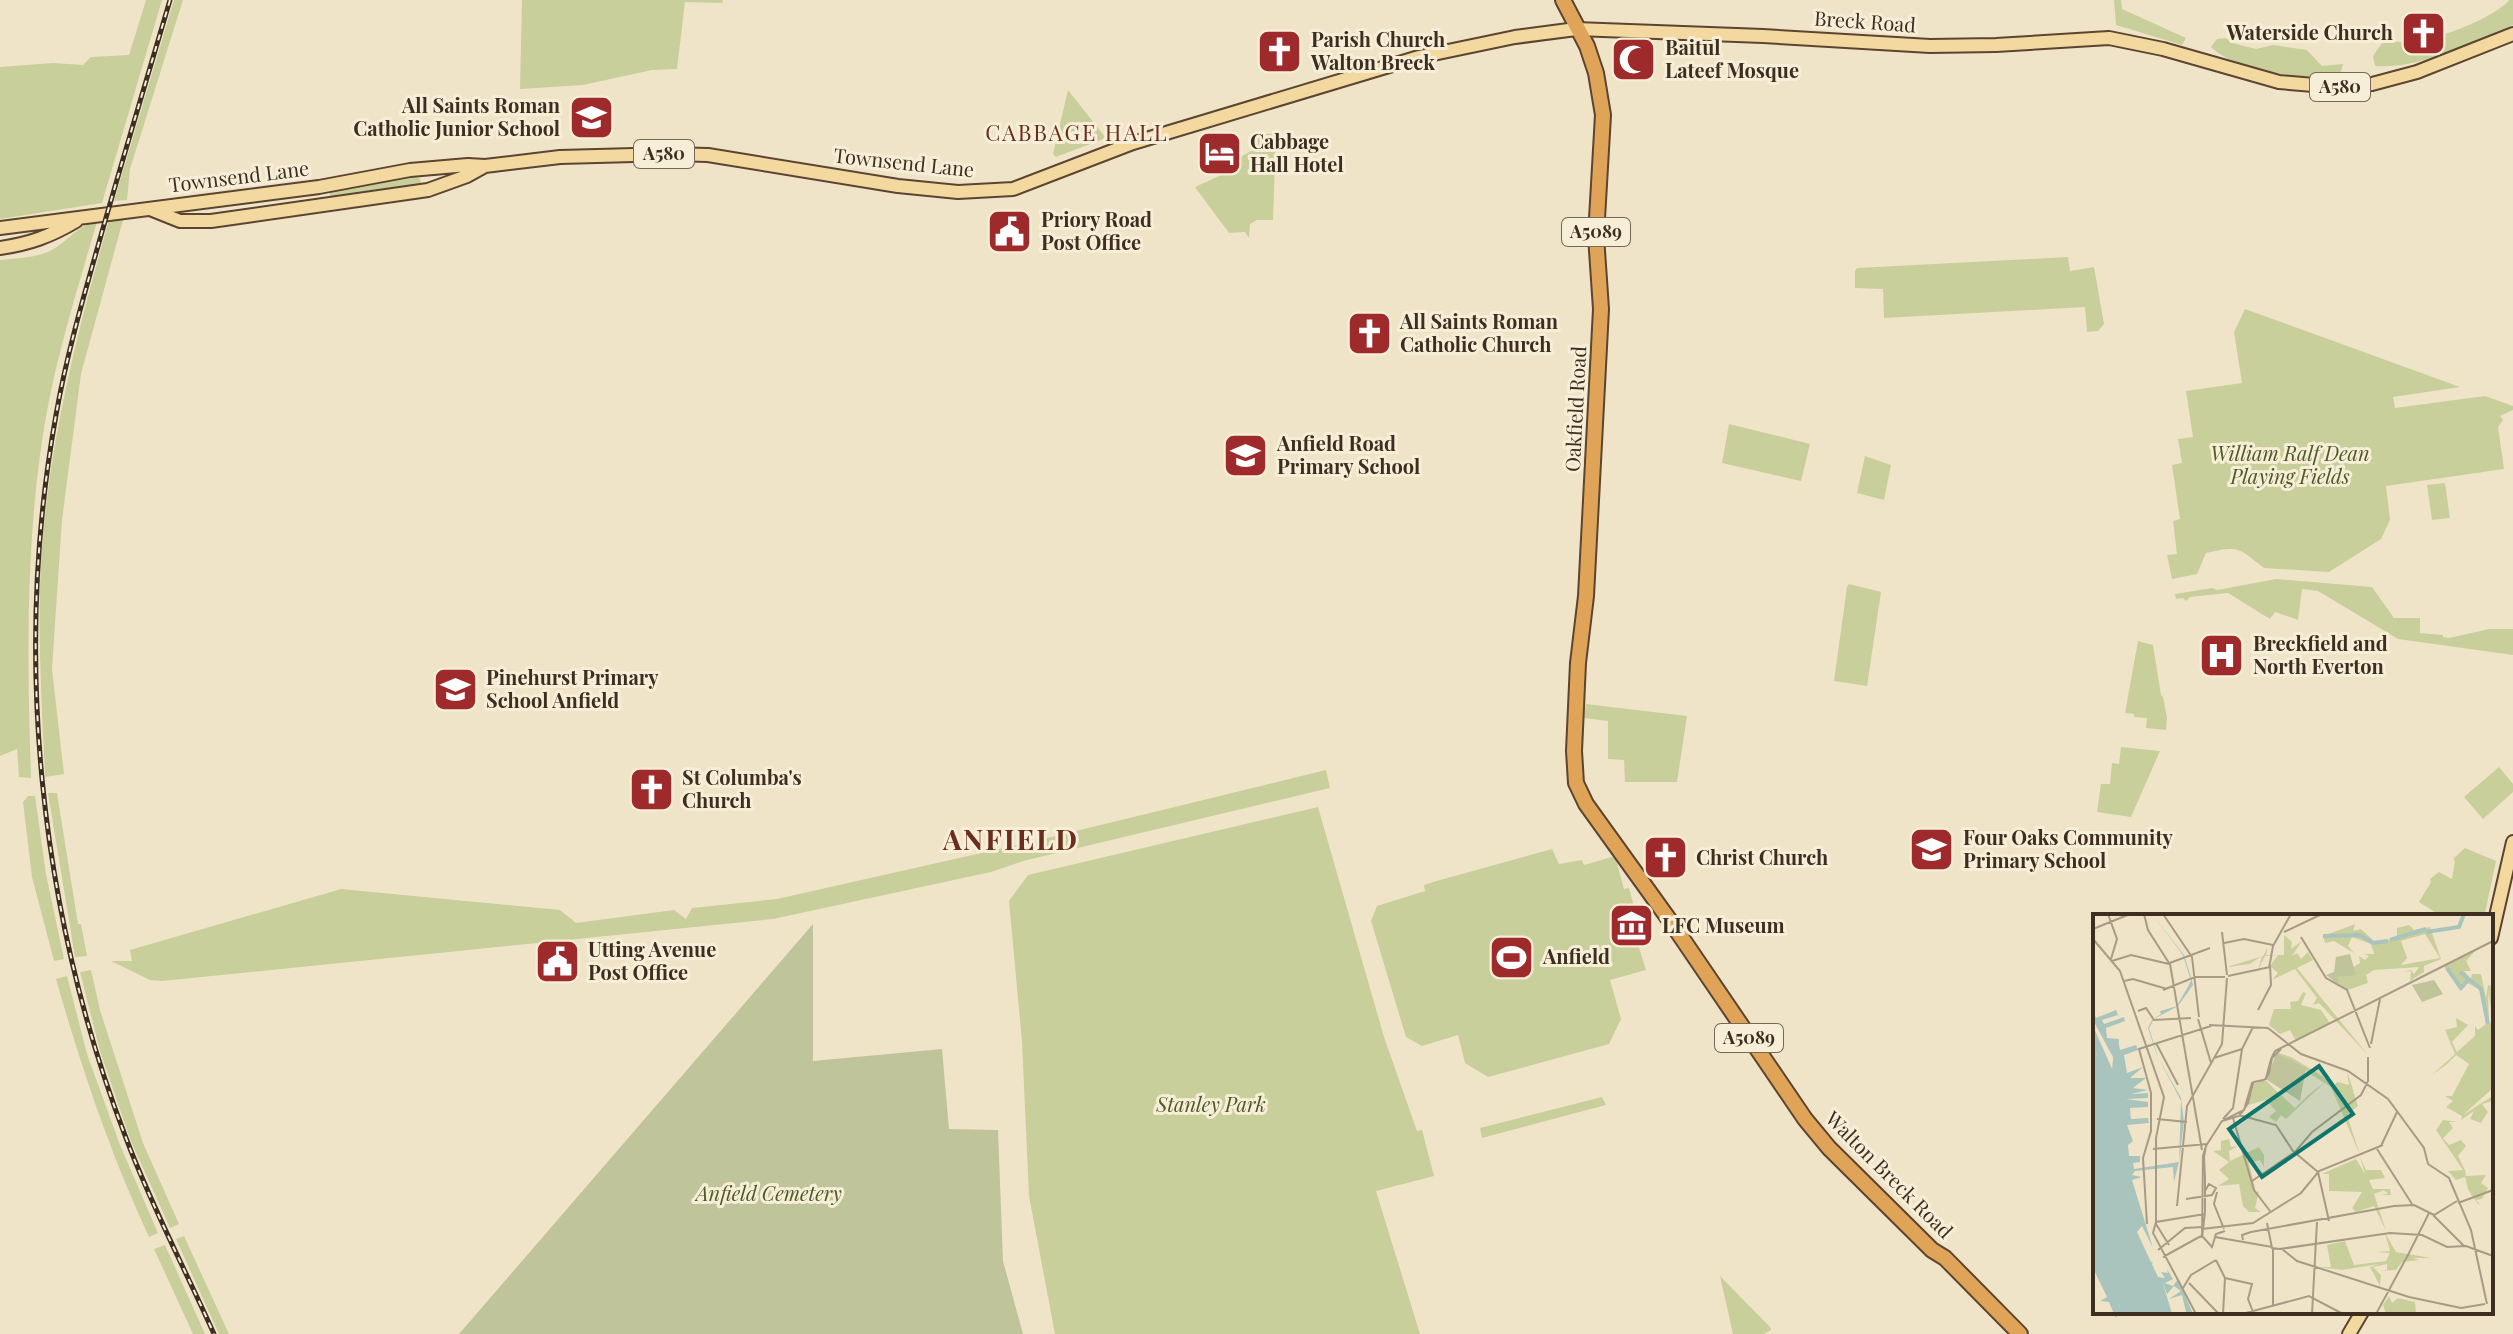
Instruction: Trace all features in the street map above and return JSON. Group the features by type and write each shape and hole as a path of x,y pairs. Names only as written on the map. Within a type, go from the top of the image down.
{"highway":[{"name":"A5089","path":"1563,0 1576,29"},
{"name":"Oakfield Road","path":"1576,29 1587,46 1596,73 1603,115 1596,236 1601,309 1587,581 1578,663 1574,751 1574,777 1581,795"},
{"name":"Walton Breck Road","path":"1581,795 1805,1119 1848,1168 1932,1250 1945,1258 2020,1334"}],"main road":[{"name":"Breck Road","path":"1030,182 1133,143 1419,57 1515,37 1576,29 1967,47 2109,38 2163,49 2279,82 2337,87 2396,78 2451,60 2513,34"},
{"name":"Townsend Lane","path":"150,209 319,187 410,170 485,166 560,157 683,154 958,192 1013,189 1030,182"},
{"name":"Townsend Lane","path":"150,209 180,221 211,221 428,190 485,166"},
{"name":"A580","path":"0,228 150,209"},
{"name":"A580","path":"0,248 41,239 82,218"},
{"path":"2493,929 2513,842"},
{"path":"2349,1334 2361,1314"}],"green space":[{"path":"146,0 162,0 102,203 0,219 0,67 53,63 83,65 91,57 129,55"},
{"path":"174,0 183,0 130,169 127,200 114,201"},
{"path":"522,0 723,0 722,3 685,2 677,69 652,70 583,85 520,89"},
{"path":"2114,0 2121,0 2122,9 2186,38 2182,45 2116,25"},
{"path":"2513,0 2513,25 2428,59 2410,64 2375,66 2373,56 2384,40 2412,43 2438,36 2492,14"},
{"path":"2225,38 2256,49 2273,45 2307,50 2322,66 2343,64 2339,79 2290,75 2236,62 2211,47 2217,39"},
{"path":"1068,90 1106,138 1056,157 1053,154"},
{"path":"1276,133 1273,220 1257,220 1250,224 1249,238 1245,232 1229,233 1195,187 1228,172 1242,156 1257,148 1258,135"},
{"path":"414,175 422,185 330,198 330,193 350,185"},
{"path":"109,220 123,220 81,374 62,520 52,669 64,774 45,777 40,616 41,562 50,475 66,390"},
{"path":"97,222 57,363 40,457 29,594 31,778 19,777 17,749 0,756 0,260 46,253 85,226"},
{"path":"2068,257 2070,271 2094,267 2104,324 2098,331 2087,332 2085,307 1884,318 1883,289 1855,288 1857,268"},
{"name":"William Ralf Dean Playing Fields","path":"2245,309 2460,387 2393,397 2395,408 2485,396 2513,406 2513,410 2500,416 2503,420 2498,427 2504,469 2386,486 2390,520 2381,539 2329,572 2264,568 2243,552 2225,549 2206,553 2197,574 2172,579 2167,555 2177,554 2173,521 2180,519 2172,465 2182,463 2178,439 2193,437 2186,391 2242,383 2234,332"},
{"path":"1729,424 1810,444 1801,481 1722,463"},
{"path":"1865,456 1891,465 1884,500 1857,493"},
{"path":"2445,483 2450,518 2432,520 2427,485"},
{"path":"2276,579 2372,587 2394,618 2420,618 2420,633 2449,638 2489,629 2513,629 2513,655 2398,639 2318,591 2302,589 2298,620 2275,612 2270,619 2228,593 2190,597 2186,601 2176,599 2175,594"},
{"path":"1849,584 1881,592 1867,686 1834,681"},
{"path":"2138,641 2153,645 2167,718 2166,730 2146,728 2147,718 2125,713"},
{"path":"1586,704 1687,716 1677,782 1625,782 1624,760 1608,759 1608,721 1584,718"},
{"path":"2121,747 2160,751 2131,817 2097,812 2101,784 2110,784 2112,763 2119,764"},
{"path":"2499,767 2513,784 2513,792 2483,819 2464,797"},
{"path":"1326,770 1330,788 1023,861 991,872 773,919 162,981 150,980 111,961 132,961 130,950 341,889 560,910 576,923 674,910 686,919 692,908 777,899 1039,840"},
{"path":"48,793 57,793 78,924 81,924 87,956 75,957"},
{"path":"28,796 35,796 46,874 64,959 54,961 32,877 23,802"},
{"name":"Stanley Park","path":"1318,807 1384,1037 1417,1131 1422,1130 1434,1176 1376,1191 1420,1334 1055,1334 1029,1196 1022,1042 1009,901 1028,875"},
{"path":"2465,848 2496,861 2484,914 2438,914 2419,902 2430,879 2439,872 2452,879 2453,859"},
{"name":"Anfield","path":"1552,849 1559,864 1582,860 1584,865 1615,856 1624,889 1629,888 1642,936 1636,938 1646,970 1610,980 1621,1019 1609,1044 1488,1077 1465,1063 1458,1035 1422,1046 1406,1037 1371,921 1377,906 1425,891 1424,885 1433,882"},
{"name":"Anfield Cemetery","path":"813,924 813,1061 942,1049 949,1129 998,1130 1003,1261 1023,1334 459,1334"},
{"path":"91,970 100,1010 143,1143 179,1224 170,1228 130,1139 100,1051 80,972"},
{"path":"67,976 87,1054 120,1145 158,1233 149,1237 109,1142 76,1045 56,979"},
{"path":"1602,1097 1606,1105 1482,1138 1480,1128"},
{"path":"184,1236 229,1334 219,1334 176,1239"},
{"path":"165,1245 205,1334 193,1334 154,1249"},
{"path":"1720,1276 1771,1330 1764,1334 1733,1334"}],"railway":[{"path":"170,0 86,288 60,394 43,505 37,597 36,689 42,781 54,872 72,963 96,1052 136,1163 214,1334"}],"place":[{"name":"Waterside Church","path":"2424,33"},
{"name":"Parish Church Walton Breck","path":"1280,52"},
{"name":"Baitul Lateef Mosque","path":"1634,60"},
{"name":"All Saints Roman Catholic Junior School","path":"591,118"},
{"name":"Cabbage Hall Hotel","path":"1219,153"},
{"name":"Priory Road Post Office","path":"1010,232"},
{"name":"All Saints Roman Catholic Church","path":"1369,334"},
{"name":"Anfield Road Primary School","path":"1246,455"},
{"name":"Breckfield and North Everton","path":"2222,655"},
{"name":"Pinehurst Primary School Anfield","path":"455,690"},
{"name":"St Columba's Church","path":"651,789"},
{"name":"Four Oaks Community Primary School","path":"1932,849"},
{"name":"Christ Church","path":"1665,858"},
{"name":"LFC Museum","path":"1631,926"},
{"name":"Anfield","path":"1512,957"},
{"name":"Utting Avenue Post Office","path":"557,961"}],"district":[{"name":"CABBAGE HALL","path":"1077,133"},
{"name":"ANFIELD","path":"1011,840"}]}
